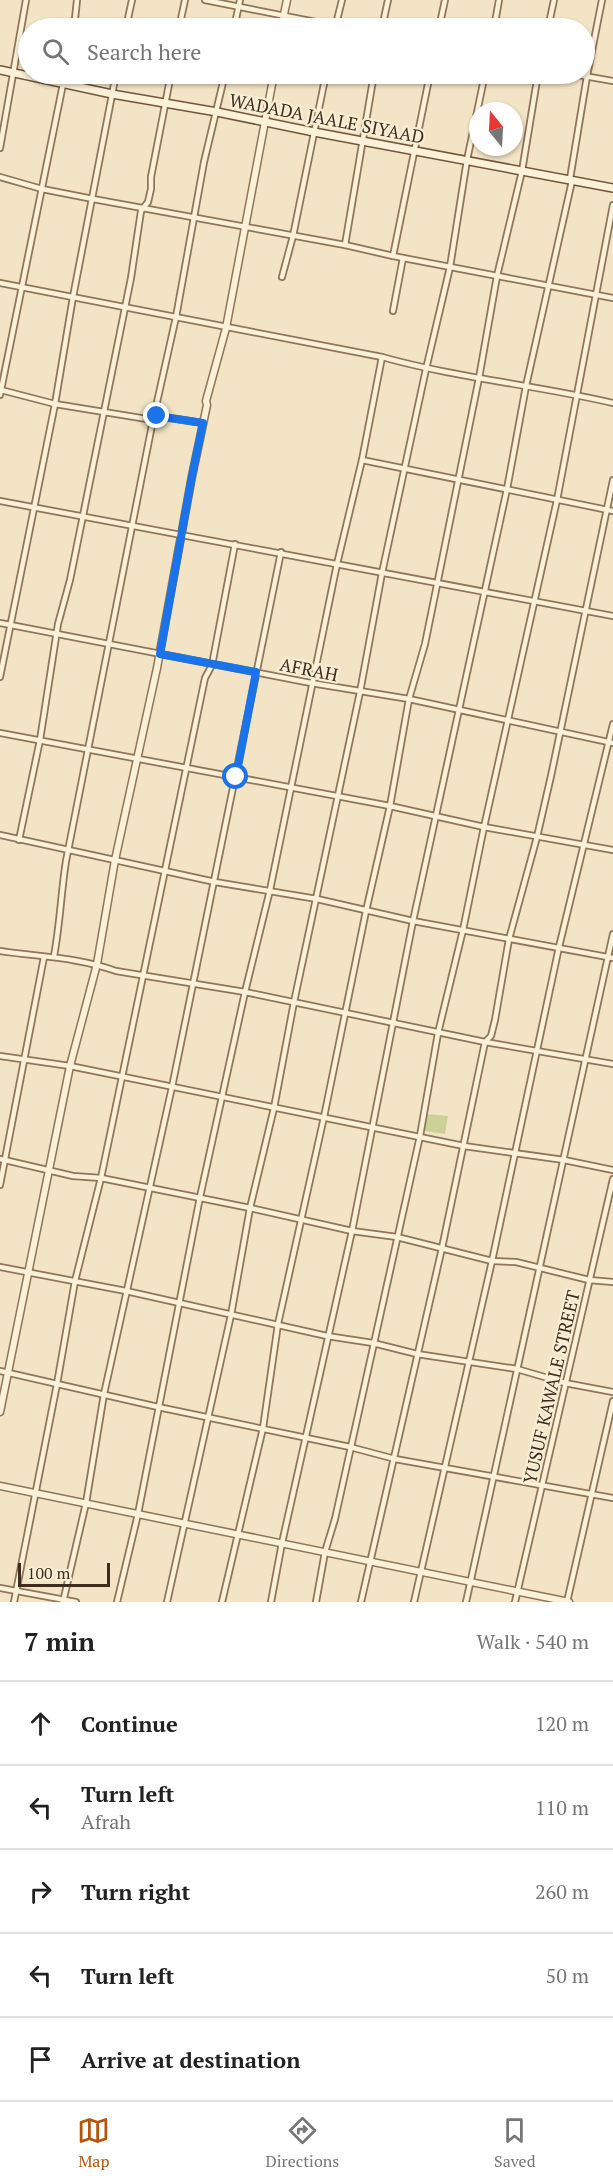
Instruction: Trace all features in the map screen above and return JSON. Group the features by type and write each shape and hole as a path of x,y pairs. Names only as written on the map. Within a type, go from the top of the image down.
{"main road":[{"name":"WADADA JAALE SIYAAD","path":"0,70 18,74"},
{"name":"WADADA JAALE SIYAAD","path":"63,84 613,188"}],"street":[{"path":"23,18 26,0"},
{"path":"75,18 77,0"},
{"path":"128,18 132,0"},
{"path":"181,18 184,0"},
{"path":"205,0 239,3 292,18"},
{"path":"283,16 287,0"},
{"path":"337,18 342,0"},
{"path":"384,18 388,0"},
{"path":"441,18 445,0"},
{"path":"496,18 499,0"},
{"path":"550,18 554,0"},
{"path":"595,35 602,0"},
{"path":"236,18 239,3"},
{"path":"0,148 18,49"},
{"path":"595,78 613,81"},
{"path":"63,84 0,391 55,404 153,420"},
{"path":"0,677 55,404 114,84"},
{"path":"19,840 40,740 57,633 131,278 141,211 148,202 169,84"},
{"path":"54,956 60,928 60,902 68,850 153,420 176,317 204,162 223,84"},
{"path":"0,1412 4,1372 28,1271 70,1066 97,964 115,860 160,654 206,401 226,328 272,84"},
{"path":"282,277 293,236 324,84"},
{"path":"345,245 372,84"},
{"path":"393,256 428,84"},
{"path":"166,1602 231,1315 250,1208 274,1108 294,1002 360,692 382,573 450,267 467,160 483,84"},
{"path":"222,1602 263,1428 278,1324 390,806 409,699 424,644 479,378 497,276 522,171 536,84"},
{"path":"271,1602 304,1439 374,1129 392,1022 413,921 507,489 526,386 572,181 570,179 586,84"},
{"path":"0,177 42,189 345,245 613,298"},
{"path":"316,1602 325,1552 335,1519 420,1136 438,1033 463,930 483,827 558,500 613,206"},
{"path":"393,311 403,258"},
{"path":"0,283 382,357 426,369 576,394 613,403"},
{"path":"117,1602 138,1514 200,1197 270,890 311,684 362,460 382,357"},
{"path":"153,420 157,416 203,423"},
{"path":"362,460 610,510"},
{"path":"361,1602 442,1248 485,1042 491,1036 509,939 537,837 584,611 610,510 613,480"},
{"path":"0,501 613,616"},
{"path":"14,1602 75,1281 101,1178 205,678 212,665 235,544"},
{"path":"64,1601 86,1503 104,1394 172,1087 281,552"},
{"name":"AFRAH","path":"0,623 311,684 409,699 611,743"},
{"path":"414,1602 492,1261 559,947 611,743 613,724"},
{"path":"0,733 613,850"},
{"path":"0,836 215,882 270,890 413,921 610,957"},
{"path":"466,1602 585,1058 610,957 613,934"},
{"path":"0,951 44,957 54,956 97,964 116,971 245,992 438,1033 613,1064"},
{"path":"0,1185 44,957"},
{"path":"0,1056 70,1066 464,1146 613,1170"},
{"path":"3,1160 200,1197 352,1231 397,1237 492,1261 516,1262 590,1280 613,1282"},
{"name":"YUSUF KAWALE STREET","path":"515,1602 613,1179"},
{"path":"0,1267 180,1302 417,1354 517,1369 565,1383 613,1392"},
{"path":"4,1372 443,1469 542,1484 613,1498"},
{"path":"0,1486 568,1602 613,1401"},
{"path":"0,1588 76,1602"}],"green space":[{"path":"426,1114 448,1116 445,1134 424,1131"}],"route":[{"path":"157,416 203,423 160,654 256,672 236,777"}]}
